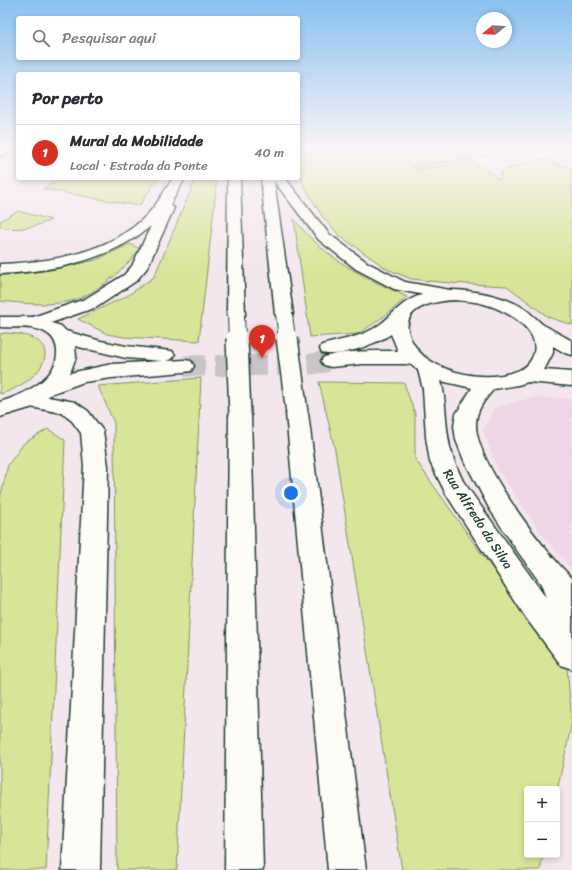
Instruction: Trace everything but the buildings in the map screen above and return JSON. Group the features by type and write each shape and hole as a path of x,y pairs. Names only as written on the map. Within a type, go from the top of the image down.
{"main road":[{"path":"0,269 25,269 85,256 129,237 150,220 172,189"},
{"path":"36,322 91,303 130,278 139,268 166,212 174,189"},
{"path":"234,189 236,315 240,415 244,870"},
{"path":"268,189 297,413 347,870"},
{"path":"286,189 324,237 362,266 400,286 450,295 469,296 507,306 523,316 535,327 572,349"},
{"path":"450,295 430,298 413,305 380,333 330,355 357,358 383,356 420,363 445,376 459,380 487,384 509,381 527,375 539,365 544,353 543,340 535,327"},
{"path":"402,315 398,328 402,343 420,363"},
{"path":"0,322 18,320 36,322 52,328 63,336 121,352 184,360 81,376 15,405"},
{"path":"15,405 58,376 66,361 68,348 63,336"},
{"name":"Rua Alfredo da Silva","path":"420,363 433,389 437,437 442,462 454,487 536,608 572,654"},
{"path":"527,375 572,379"},
{"path":"487,384 475,398 468,411 465,427 475,461 521,535 547,571 572,597"},
{"path":"15,405 68,407 80,416 92,431 96,466 81,870"},
{"path":"547,571 572,625"}],"shaded area":[{"path":"534,397 572,399 572,569 543,536 498,470 483,430 494,408"}],"green space":[{"path":"44,189 151,189 139,206"},
{"path":"192,189 216,189 199,341 124,337 107,334 78,319 127,296 154,277"},
{"path":"306,189 572,189 572,325 548,317 507,286 411,279 387,269 340,236 322,216"},
{"path":"18,211 51,220 26,228 13,229 0,227 0,221"},
{"path":"294,219 306,234 319,246 346,266 407,297 386,315 358,334 310,337"},
{"path":"130,244 140,249 125,266 107,282 86,295 65,302 49,304 0,301 0,275 12,275 56,269 96,260"},
{"path":"5,333 26,336 39,342 44,350 44,360 39,370 29,380 16,388 0,394 0,334"},
{"path":"201,378 177,870 117,870 114,423 98,386"},
{"path":"319,382 404,383 415,414 415,459 483,556 567,668 572,722 558,786 524,786 524,858 542,858 540,870 402,870 335,450"},
{"path":"48,429 65,440 46,870 0,870 0,499 8,465 24,443"}],"tunnel":[{"path":"184,366 303,365 331,361"}],"place":[{"name":"Mural da Mobilidade","path":"262,358"}]}
